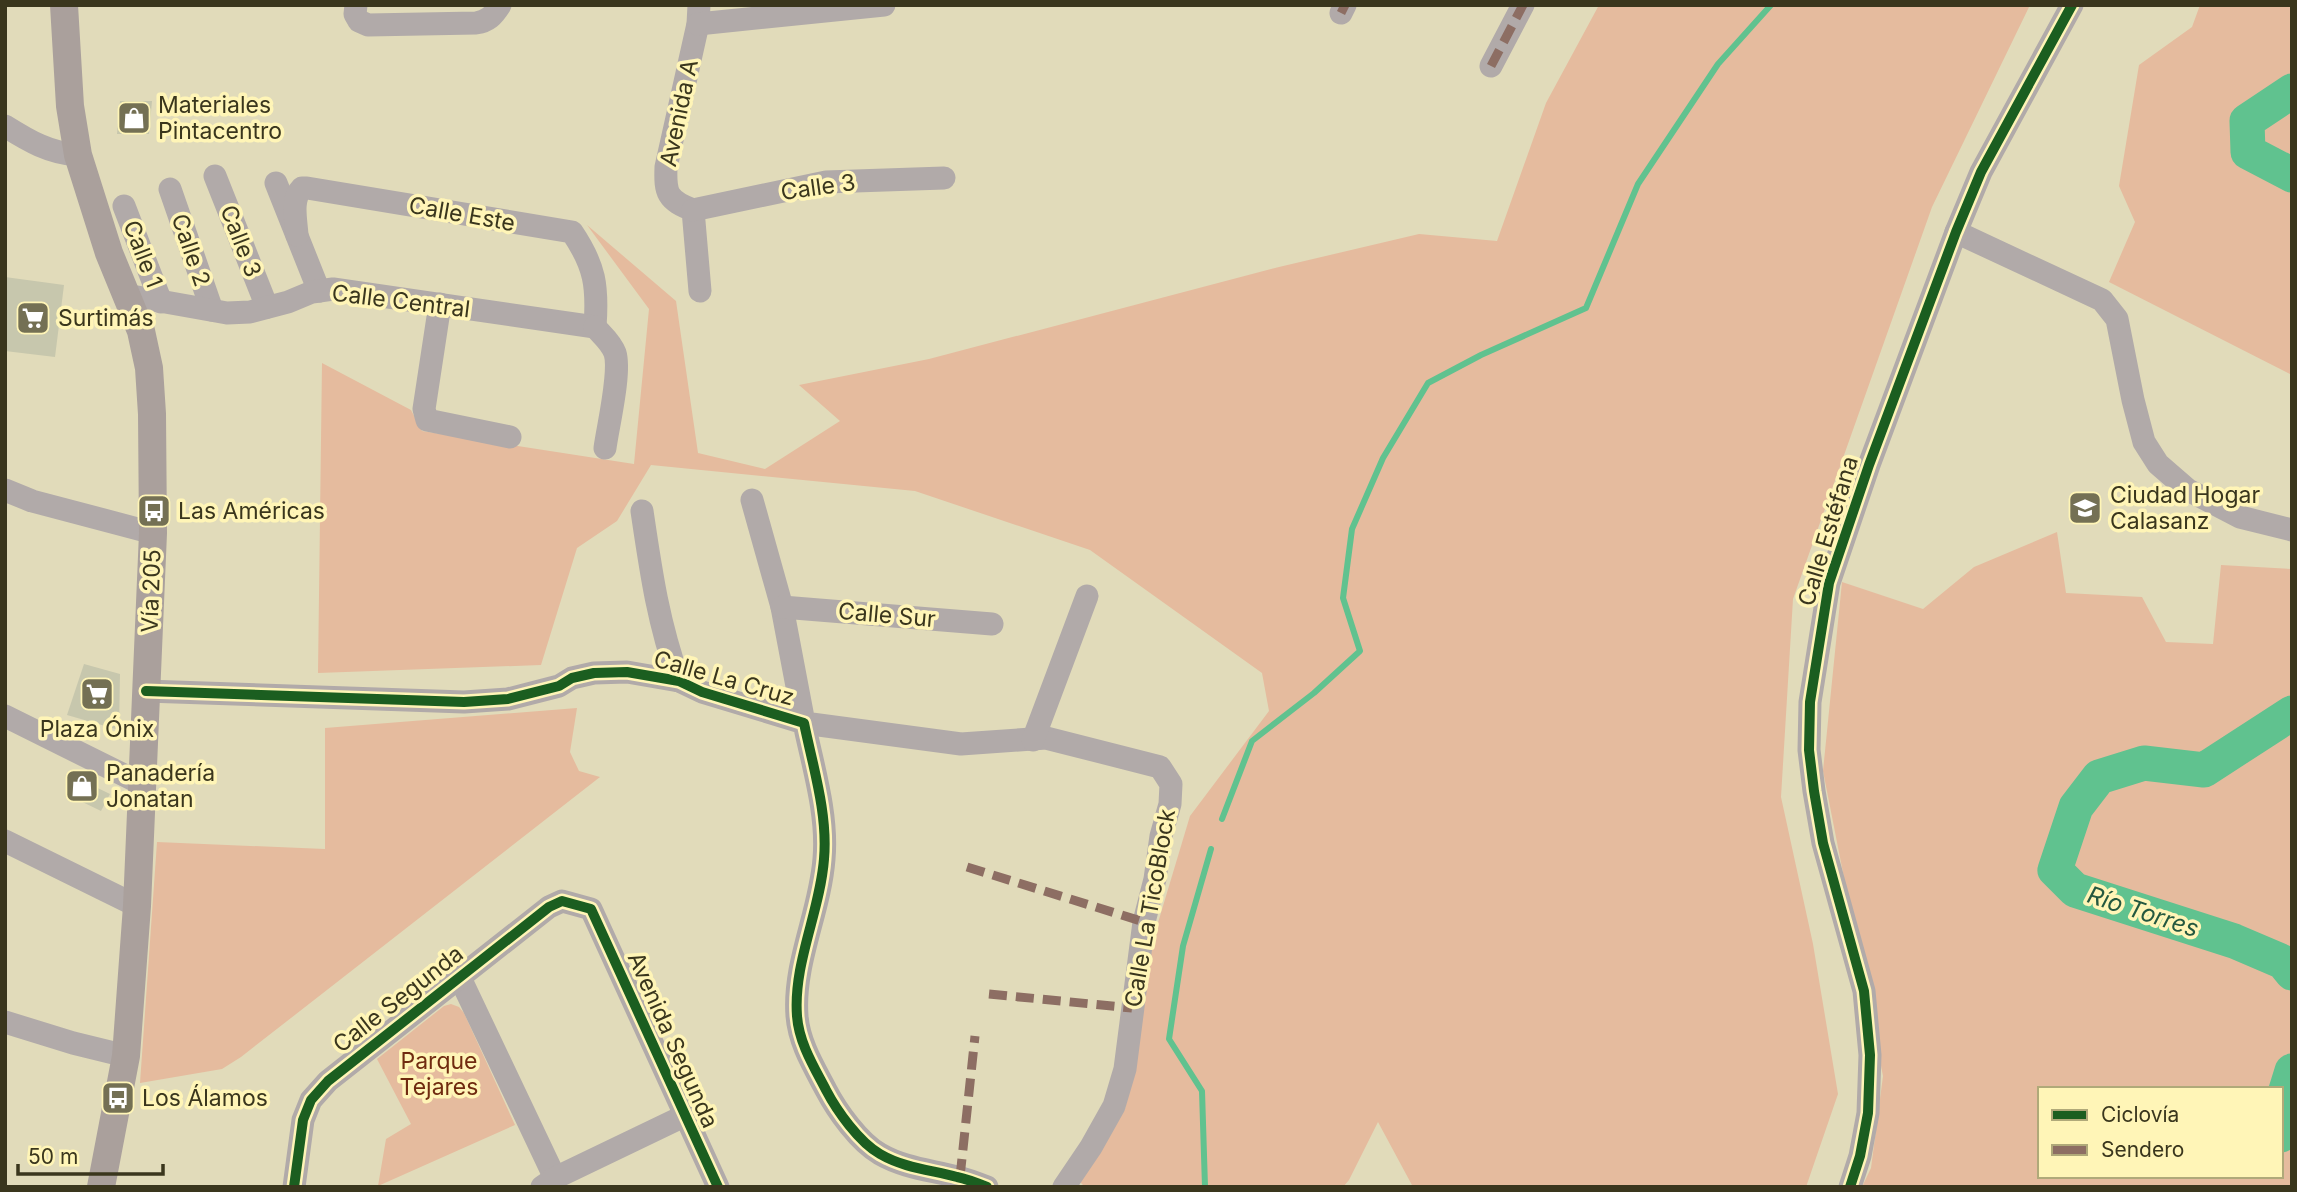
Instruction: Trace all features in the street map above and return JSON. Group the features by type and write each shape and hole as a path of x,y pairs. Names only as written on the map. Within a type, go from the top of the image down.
{"main road":[{"name":"Vía 205","path":"64,5 70,106 78,155 90,197 141,331 149,368 152,414 153,533 137,905 126,1056 101,1187"}],"street":[{"path":"358,13 368,25 476,23 494,15 500,5"},
{"path":"698,14 884,5"},
{"path":"1491,66 1523,5"},
{"name":"Calle Estéfana","path":"1850,1187 1860,1156 1868,1113 1870,1055 1864,991 1823,843 1809,750 1810,702 1829,583 1869,465 1981,172 2072,5"},
{"name":"Avenida A","path":"692,210 677,203 665,187 666,167 698,14"},
{"path":"5,127 37,146 78,155"},
{"name":"Calle 3","path":"215,176 267,307"},
{"name":"Calle 3","path":"692,210 826,182 944,178"},
{"path":"276,183 319,291"},
{"name":"Calle Este","path":"297,235 295,202 298,192 303,188 572,232 586,254 594,278 597,302 595,327"},
{"name":"Calle 2","path":"170,189 212,310"},
{"name":"Calle 1","path":"124,206 161,302"},
{"path":"692,210 700,290"},
{"path":"1956,232 2102,300 2117,319 2144,442 2158,464 2188,490 2240,517 2292,530"},
{"name":"Calle Central","path":"126,295 227,313 250,312 333,289 595,327"},
{"path":"440,304 424,409 427,420 510,437"},
{"path":"595,327 611,343 616,356 617,372 605,448"},
{"path":"5,491 32,501 153,533"},
{"path":"752,500 782,607 804,723"},
{"path":"642,511 653,591 666,644 679,681"},
{"path":"1032,740 1087,596"},
{"name":"Calle Sur","path":"782,607 992,624"},
{"name":"Calle La Cruz","path":"146,691 464,702 508,699 559,686 572,678 594,673 627,672 679,681 702,692 804,723 824,820 824,859 820,886 798,981 797,1018 806,1051 830,1097 851,1127 879,1154 909,1167 960,1177 987,1187"},
{"path":"5,716 142,784"},
{"name":"Calle La TicoBlock","path":"804,723 961,744 1046,738 1160,767 1171,784 1170,804 1144,922 1125,1069 1114,1106 1064,1187"},
{"path":"5,841 137,905"},
{"name":"Calle Segunda","path":"294,1187 303,1120 311,1100 328,1082 549,907 562,901 591,909"},
{"name":"Avenida Segunda","path":"591,909 718,1187"},
{"path":"460,978 549,1182 684,1116"},
{"path":"5,1022 126,1056"}],"green space":[{"path":"1599,5 2030,5 1932,207 1793,599 1781,797 1813,944 1838,1094 1806,1187 1413,1187 1378,1122 1343,1187 1085,1187 1080,1182 1125,1109 1154,936 1190,816 1269,711 1262,673 1090,550 915,491 651,465 617,521 577,548 541,665 318,673 322,363 411,410 422,431 634,464 649,309 587,225 676,301 698,453 765,469 840,421 799,385 929,359 1279,267 1419,234 1497,241 1546,103"},
{"path":"2200,5 2292,5 2292,375 2109,282 2135,222 2119,186 2139,65 2192,27"},
{"path":"2057,532 2066,593 2142,597 2166,642 2213,644 2221,565 2292,569 2292,1187 1862,1187 1871,1168 1883,1076 1823,771 1842,582 1923,609 1974,567"},
{"path":"577,708 570,752 579,771 600,777 241,1057 222,1069 140,1083 157,842 325,849 325,728"},
{"name":"Parque Tejares","path":"451,1004 464,1013 515,1125 378,1186 386,1139 411,1124 377,1059 444,1006"}],"building":[{"name":"Materiales Pintacentro","path":"120,101 152,101 149,134 117,134"},
{"name":"Surtimás","path":"5,277 64,285 55,357 5,351"},
{"name":"Plaza Ónix","path":"84,664 120,674 119,730 67,715"},
{"name":"Panadería Jonatan","path":"75,777 110,794 101,811 66,794"}],"waterway":[{"path":"1222,819 1252,741 1314,693 1360,651 1343,598 1352,529 1383,458 1428,383 1481,355 1586,308 1638,184 1718,64 1771,5"},
{"name":"Río Torres","path":"2292,91 2247,121 2248,152 2292,175"},
{"name":"Río Torres","path":"2292,713 2204,770 2144,763 2099,777 2076,807 2055,870 2075,890 2234,941 2283,962 2292,973"},
{"path":"1205,1187 1202,1091 1169,1039 1183,946 1211,849"},
{"name":"Río Torres","path":"2283,1100 2292,1071"}],"marked path":[{"path":"1341,13 1345,5"},
{"path":"1491,66 1523,5"},
{"path":"967,867 1144,922"},
{"path":"989,994 1132,1008"},
{"path":"960,1177 975,1036"}],"cycle path":[{"path":"1850,1187 1860,1156 1868,1113 1870,1055 1864,991 1823,843 1809,750 1810,702 1829,583 1869,465 1981,172 2072,5"},
{"path":"146,691 464,702 508,699 559,686 572,678 594,673 627,672 679,681 702,692 804,723 819,791 825,842 822,879 803,957 797,996 798,1026 804,1045 836,1107 872,1149 898,1163 987,1187"},
{"path":"294,1187 303,1120 311,1100 328,1081 549,907 562,901 591,909 718,1187"}],"place":[{"name":"Materiales Pintacentro","path":"134,118"},
{"name":"Surtimás","path":"33,318"},
{"name":"Ciudad Hogar Calasanz","path":"2085,508"},
{"name":"Las Américas","path":"154,511"},
{"name":"Plaza Ónix","path":"97,694"},
{"name":"Panadería Jonatan","path":"82,786"},
{"name":"Los Álamos","path":"118,1098"}]}
